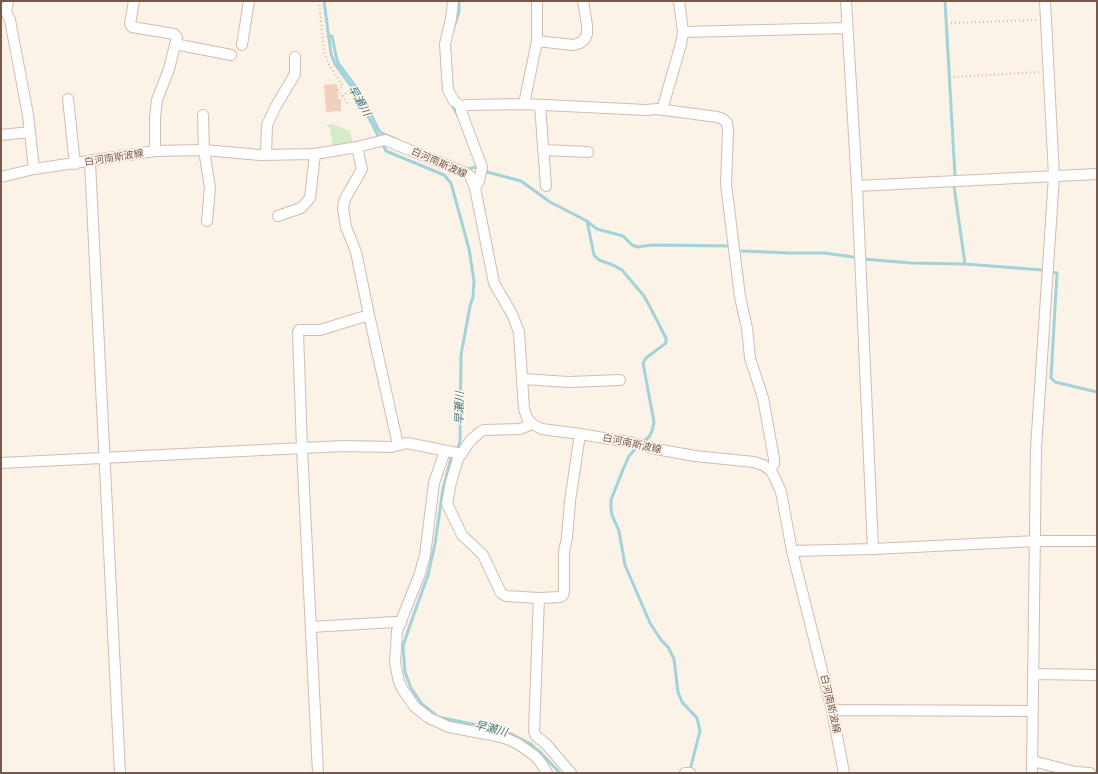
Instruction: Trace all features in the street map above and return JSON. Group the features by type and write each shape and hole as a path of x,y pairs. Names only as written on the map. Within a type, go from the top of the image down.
{"street":[{"path":"8,1 3,12 10,20 28,115 34,169"},
{"path":"134,1 130,24 132,27 174,34 177,37 169,69 157,100 155,117 155,151"},
{"path":"242,45 249,1"},
{"path":"453,1 452,19 444,44 448,90 454,101 462,107"},
{"path":"524,104 537,41 537,1"},
{"path":"537,41 573,45 580,43 587,34 583,1"},
{"path":"662,110 683,32 679,1"},
{"path":"846,1 857,186 873,549"},
{"path":"1032,773 1036,448 1054,176 1045,1"},
{"path":"683,32 847,28"},
{"path":"175,44 231,55"},
{"path":"266,155 267,126 276,106 295,74 295,56"},
{"path":"68,99 76,164"},
{"path":"462,107 467,105 524,104 662,110 717,117 723,119 727,123 726,184 740,297 747,328 750,358 762,398 774,459 774,464 770,470"},
{"path":"540,105 546,186"},
{"path":"462,107 461,111 482,167 479,180 475,188"},
{"path":"203,115 204,150 210,188 207,221"},
{"path":"1,135 30,132"},
{"name":"白河南斯波線","path":"1,177 34,169 90,162 155,151 204,150 266,155 316,154 385,140 466,173 470,176 475,188 494,283 512,314 519,332 524,408 527,418 532,424 542,429 634,443 656,449 695,456 754,462 763,465 770,470 774,476 781,492 792,551 832,710 844,773"},
{"path":"356,147 362,169 344,199 343,208 346,227 356,252 394,436 398,445"},
{"path":"543,150 588,152"},
{"path":"278,216 302,208 310,198 316,154"},
{"path":"90,162 120,773"},
{"path":"857,186 1097,174"},
{"path":"318,773 302,448 299,330 320,330 369,315"},
{"path":"523,379 569,382 620,380"},
{"path":"532,424 520,429 484,430 454,453 434,483 425,556 419,576 397,631 395,662 401,686 415,707 429,718 443,724 497,736 518,744 541,763 547,773"},
{"path":"1,463 343,446 391,447 407,443 454,453 458,459 451,482 448,504 462,535 483,555 501,593 506,596 539,598 560,597 563,595 564,591 564,551 567,538 570,501 580,434"},
{"path":"792,551 873,549 1036,541 1097,542"},
{"path":"539,598 534,730 536,736 546,744 571,773"},
{"path":"311,627 394,622 401,623"},
{"path":"1034,674 1097,675 1097,667"},
{"path":"832,710 1033,712"},
{"path":"1032,762 1076,772 1090,773"},
{"path":"685,773 690,773"}],"path":[{"path":"319,1 324,51 328,63 343,86 338,90 348,104"},
{"path":"951,23 1046,19"},
{"path":"954,77 1048,71"},
{"path":"342,96 352,88"}],"green space":[{"path":"333,124 350,131 353,144 333,147 330,128 326,125"}],"building":[{"path":"337,84 338,99 341,99 341,111 326,112 324,85"}],"waterway":[{"name":"早瀬川","path":"324,1 331,54 335,64 356,93 386,151 444,175 451,183 469,249 474,281 473,297 461,355 460,441 458,449 451,458 443,489 435,544 428,575 403,646 405,672 411,688 422,704 438,717 501,730 515,736 529,743 540,752 560,773"},
{"path":"453,30 459,12 459,1"},
{"path":"945,1 955,176"},
{"name":"早瀬川","path":"328,36 332,36 338,63 362,95 381,133 398,140"},
{"path":"451,103 458,116"},
{"path":"466,169 477,167 476,164"},
{"path":"487,172 521,181 550,202 587,221 594,255 599,260 622,270 644,296 666,338 666,343 646,358 643,363 654,422 649,437 642,442"},
{"path":"954,186 965,264"},
{"path":"587,221 597,229 623,236 632,245 637,247 652,245 730,246"},
{"path":"742,251 825,253 853,257"},
{"path":"863,259 911,263 965,264 1042,270"},
{"path":"1052,272 1057,273 1051,378 1055,382 1097,392"},
{"path":"638,446 629,456 611,500 612,515 619,531 625,565 650,623 661,640 668,647 674,659 678,692 682,702 697,718 700,731 691,766"}]}
